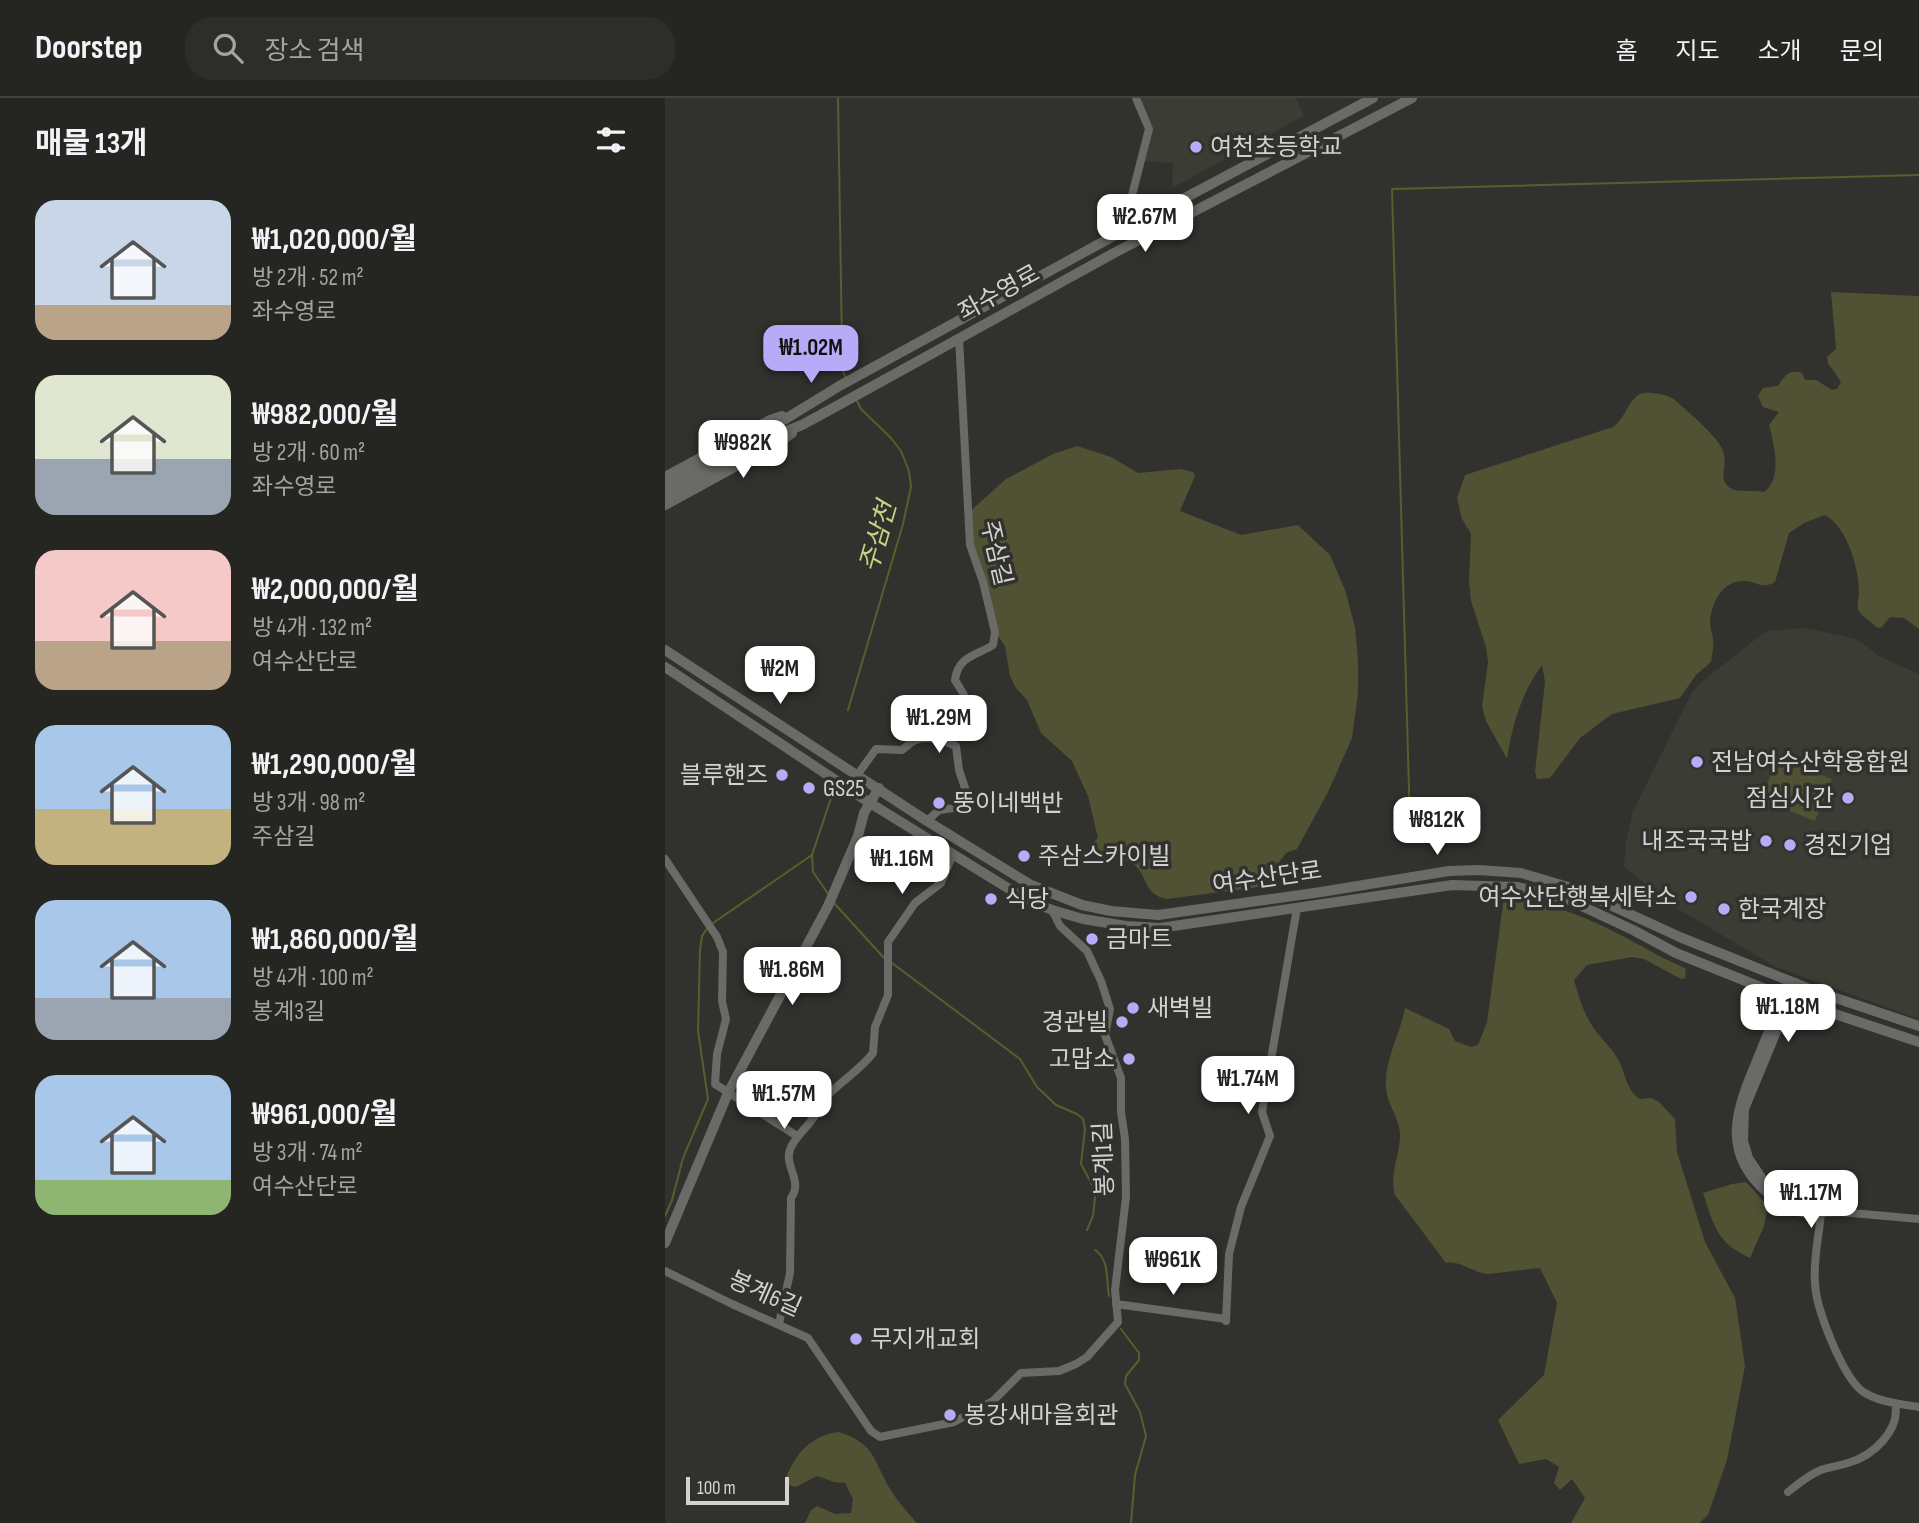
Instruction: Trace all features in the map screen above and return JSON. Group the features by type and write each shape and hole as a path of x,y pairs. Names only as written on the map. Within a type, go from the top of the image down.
{"street":[{"path":"1132,226 1129,207 1149,129 1136,98"},
{"name":"좌수영로","path":"795,411 1132,226 1373,98"},
{"name":"좌수영로","path":"802,425 1114,253 1412,98"},
{"name":"주삼길","path":"943,740 946,723 965,709 964,695 955,680 959,666 964,659 991,646 996,636 983,582 970,545 960,338"},
{"path":"665,477 770,420 795,411"},
{"path":"665,486 764,432 795,411"},
{"path":"665,495 777,435 802,425"},
{"path":"665,505 780,442 802,425"},
{"name":"여수산단로","path":"665,650 927,821 1031,885 1057,896 1111,911 1159,915 1449,871 1521,873 1575,889 1682,938 1793,982 1919,1026"},
{"name":"여수산단로","path":"665,667 870,803 1024,898 1052,910 1104,923 1151,928 1452,885 1518,887 1569,900 1676,953 1787,997 1919,1042"},
{"path":"858,775 876,749 900,751 917,739 943,740 957,748 959,770 967,796 962,806 939,810 927,821"},
{"path":"665,1243 728,1093 837,889 870,803 879,788"},
{"path":"779,1324 790,1275 791,1198 796,1190 788,1156 797,1136 812,1120 830,1093 873,1054 875,1027 888,995 888,942 912,906 941,883 953,854"},
{"path":"665,859 714,932 723,952 722,1001 726,1019 717,1054 714,1082 797,1136"},
{"path":"1052,910 1057,896"},
{"name":"여수산단로","path":"1116,1304 1226,1320 1229,1254 1241,1207 1270,1136 1262,1112 1297,908"},
{"name":"봉계1길","path":"883,1437 954,1422 993,1401 1021,1373 1059,1371 1083,1361 1117,1325 1118,1258 1126,1197 1121,1078 1105,1035 1110,1009 1101,981 1087,951 1063,929 1052,910"},
{"path":"1793,982 1745,1090 1736,1117 1737,1141 1742,1161 1766,1192 1782,1204 1800,1212 1811,1215 1841,1212 1919,1219"},
{"path":"1821,1213 1815,1282 1818,1304 1844,1371 1866,1393 1895,1403 1919,1407"},
{"name":"봉계6길","path":"665,1271 732,1304 799,1332 812,1341 871,1431 883,1437"},
{"path":"1788,1492 1821,1470 1849,1463 1878,1446 1895,1421 1895,1403"}],"shaded area":[{"name":"여천초등학교","path":"1136,98 1296,98 1304,116 1172,188 1173,163 1142,161 1149,134"},
{"path":"1805,628 1857,639 1879,656 1919,674 1919,1019 1776,967 1678,909 1624,867 1633,811 1691,694 1699,684 1766,631"}],"green space":[{"path":"1831,292 1919,296 1919,629 1904,618 1890,617 1882,627 1877,628 1864,617 1858,609 1859,592 1854,560 1840,529 1825,515 1804,523 1789,533 1775,582 1763,585 1749,581 1736,582 1719,595 1711,617 1711,662 1696,675 1680,698 1612,714 1580,738 1550,778 1537,779 1535,772 1545,682 1542,665 1519,709 1507,759 1486,721 1482,707 1488,662 1486,647 1471,601 1471,534 1462,519 1457,498 1465,475 1613,427 1638,395 1652,393 1674,399 1717,441 1724,455 1724,478 1727,486 1734,490 1764,492 1770,486 1775,470 1775,451 1769,425 1779,412 1763,407 1758,396 1763,388 1778,386 1785,376 1794,372 1802,373 1805,380 1816,380 1832,390 1837,389 1841,382 1827,357 1836,349"},
{"path":"1077,446 1111,457 1138,473 1181,469 1193,472 1195,476 1180,511 1241,535 1298,525 1330,555 1345,590 1355,627 1358,661 1358,693 1352,738 1328,792 1297,849 1286,853 1259,887 1167,899 1150,890 1139,869 1133,864 1109,860 1091,845 1098,838 1088,796 1072,761 1041,733 1027,700 1010,676 1005,646 995,632 970,545 967,514 1006,479 1053,454"},
{"path":"1777,758 1832,779 1815,821 1761,800"},
{"path":"1504,897 1547,905 1585,918 1686,969 1685,978 1681,979 1644,959 1632,957 1587,965 1574,980 1588,1018 1617,1057 1632,1091 1640,1099 1651,1098 1659,1102 1675,1119 1677,1152 1705,1242 1735,1298 1745,1366 1727,1460 1708,1515 1699,1523 1571,1523 1585,1498 1572,1479 1560,1490 1554,1483 1559,1467 1546,1459 1519,1464 1498,1420 1544,1375 1557,1303 1540,1268 1488,1274 1456,1263 1446,1263 1395,1195 1393,1180 1400,1135 1387,1094 1386,1078 1405,1008 1449,1029 1455,1041 1471,1047 1478,1045 1487,1022"},
{"path":"1746,1182 1768,1206 1764,1226 1750,1258 1730,1246 1718,1232 1703,1193"},
{"path":"839,1432 861,1442 873,1455 892,1492 917,1523 805,1523 811,1510 817,1506 835,1514 851,1513 853,1499 845,1483 817,1476 796,1487 788,1485 785,1480 805,1448 820,1437"}],"waterway":[{"name":"주삼천","path":"838,98 842,345 846,379"},
{"path":"1410,825 1392,189 1919,175"},
{"name":"주삼천","path":"848,710 903,524 911,487 909,471 901,451 861,409 856,399"},
{"name":"주삼천","path":"713,923 812,855 831,798"},
{"path":"812,855 813,872 829,895"},
{"path":"834,903 884,958"},
{"name":"주삼천","path":"665,1216 683,1158 708,1099 698,1031 700,950 702,936 708,927"},
{"path":"892,963 1020,1059 1037,1087 1056,1105 1083,1119 1085,1129 1081,1164 1095,1190 1093,1216 1087,1230"},
{"path":"1095,1250 1103,1259 1107,1271 1109,1296"},
{"path":"1121,1329 1139,1353 1139,1360 1126,1376 1125,1384 1140,1412 1146,1436 1135,1475 1131,1523"}],"place":[{"name":"여천초등학교","path":"1196,147"},
{"name":"전남여수산학융합원","path":"1697,762"},
{"name":"블루핸즈","path":"782,775"},
{"name":"GS25","path":"809,788"},
{"name":"점심시간","path":"1848,798"},
{"name":"뚱이네백반","path":"939,803"},
{"name":"내조국국밥","path":"1766,841"},
{"name":"경진기업","path":"1790,845"},
{"name":"주삼스카이빌","path":"1024,856"},
{"name":"여수산단행복세탁소","path":"1691,897"},
{"name":"식당","path":"991,899"},
{"name":"한국계장","path":"1724,909"},
{"name":"금마트","path":"1092,939"},
{"name":"새벽빌","path":"1133,1008"},
{"name":"경관빌","path":"1122,1022"},
{"name":"고맙소","path":"1129,1059"},
{"name":"무지개교회","path":"856,1339"},
{"name":"봉강새마을회관","path":"950,1415"}]}
